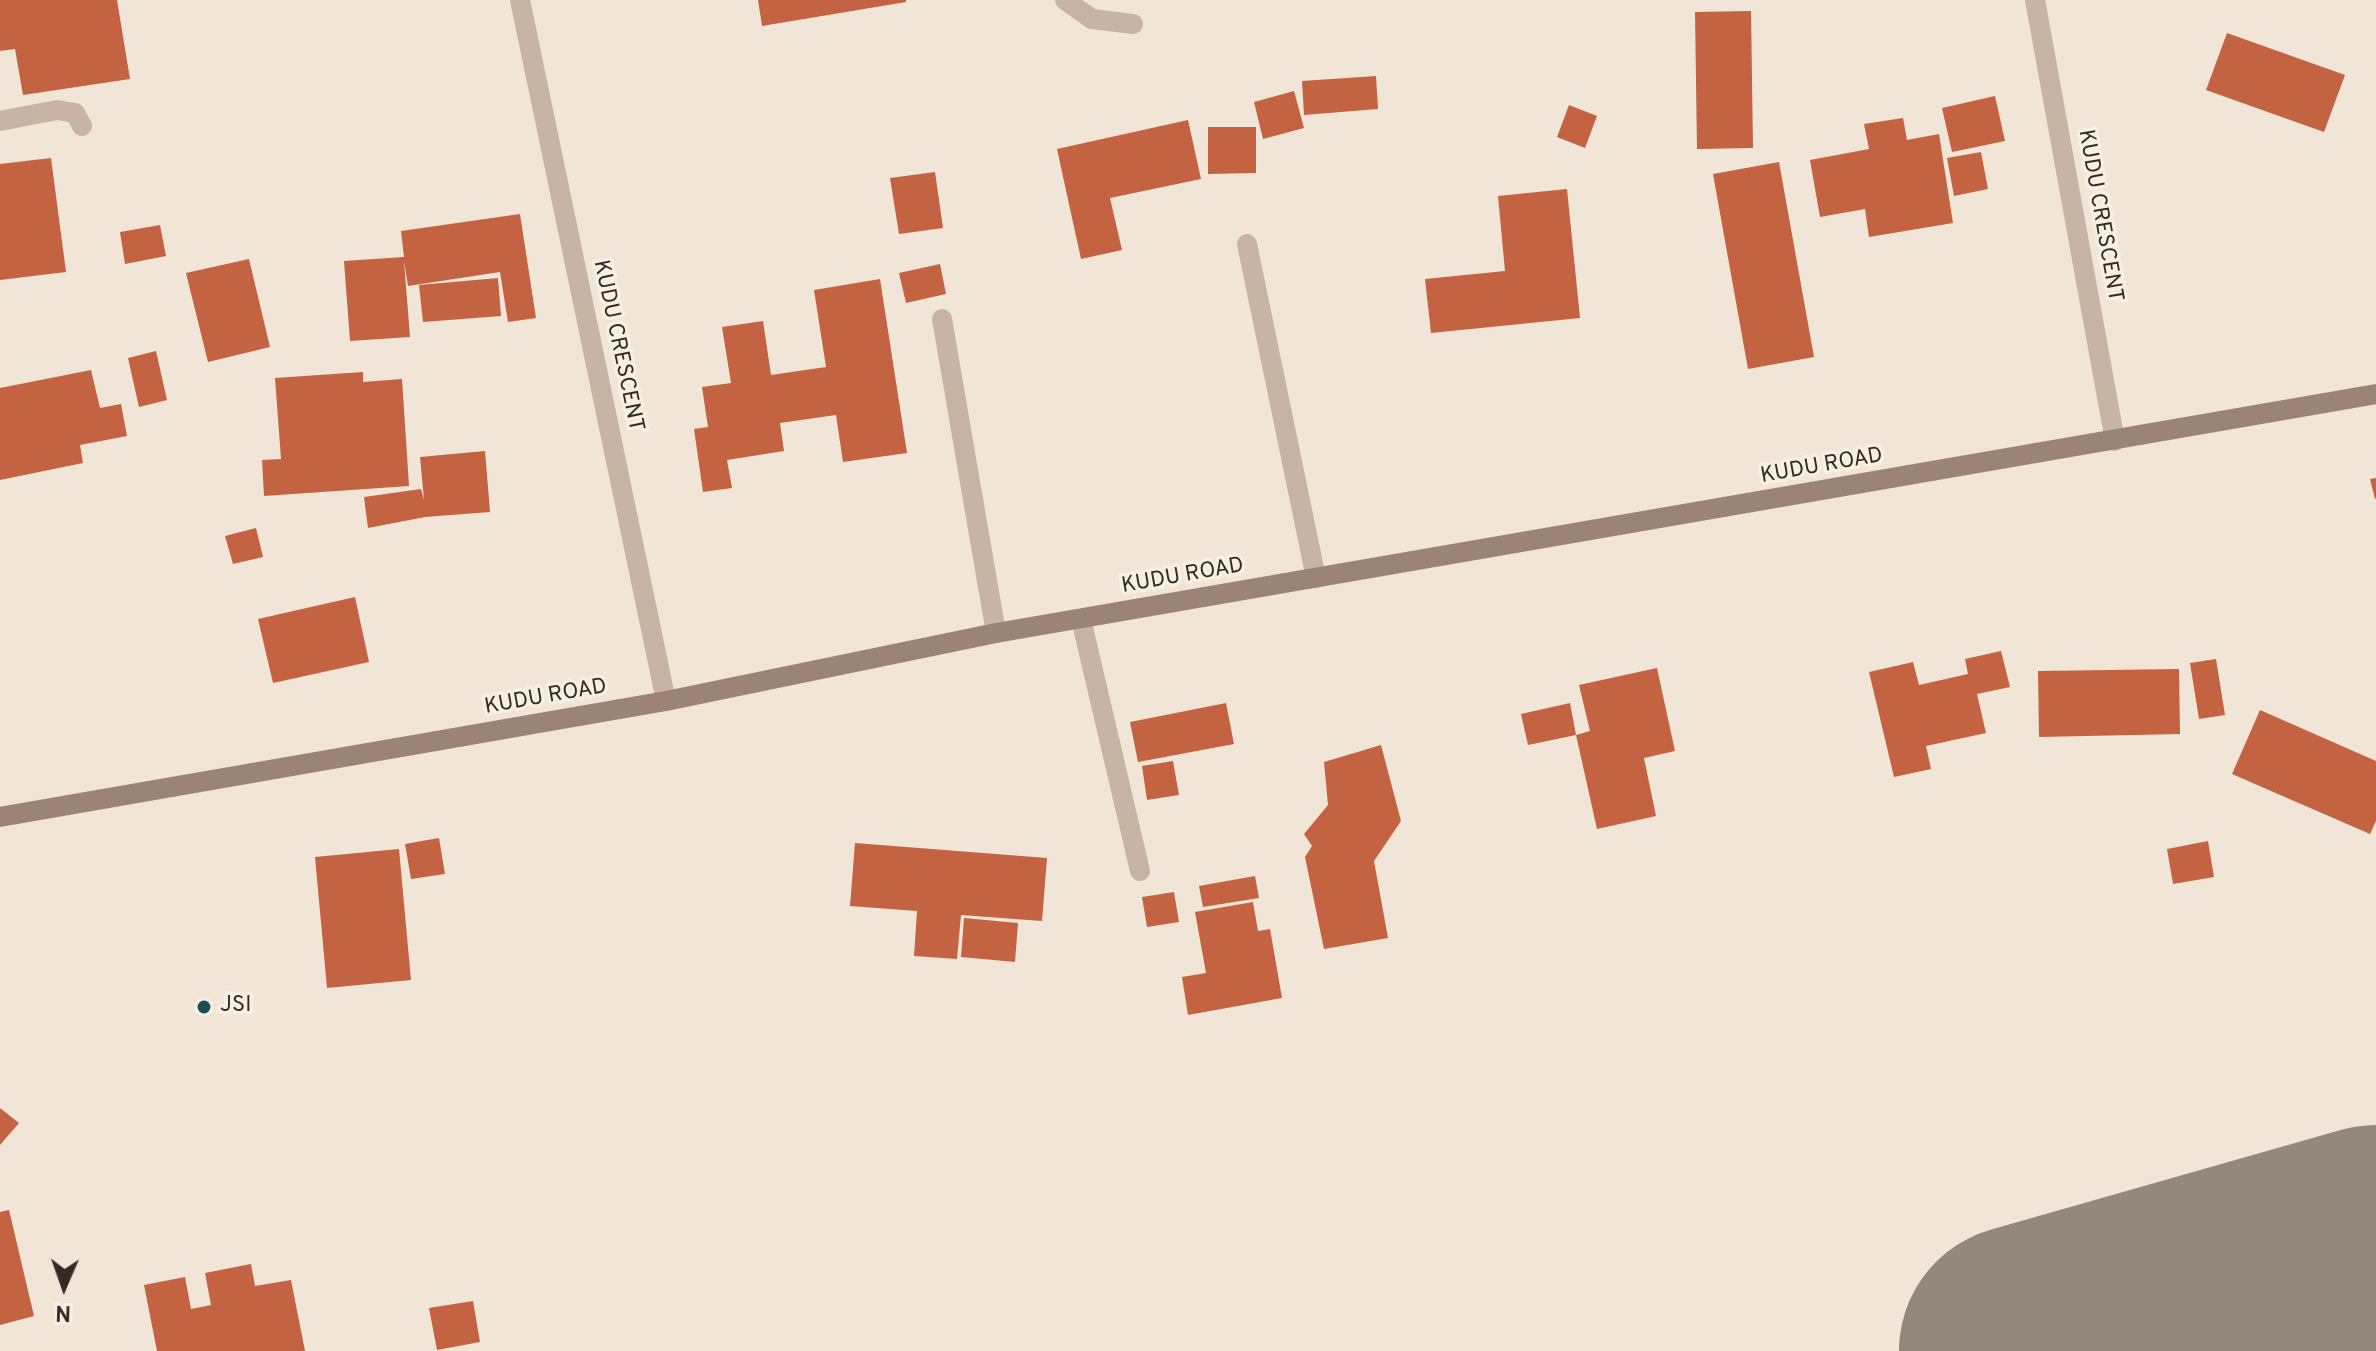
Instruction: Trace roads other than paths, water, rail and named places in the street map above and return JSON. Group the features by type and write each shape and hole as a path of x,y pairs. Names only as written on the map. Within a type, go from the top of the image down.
{"street":[{"name":"KUDU CRESCENT","path":"520,0 666,701"},
{"path":"1065,0 1092,19 1133,24"},
{"name":"KUDU CRESCENT","path":"2035,0 2115,441"},
{"path":"0,121 57,110 75,113 82,126"},
{"path":"1247,244 1316,578"},
{"path":"942,319 996,633"},
{"name":"KUDU ROAD","path":"5,814 666,701 996,633 2376,394"},
{"path":"1081,619 1140,871"}],"place":[{"name":"JSI","path":"204,1007"}]}
